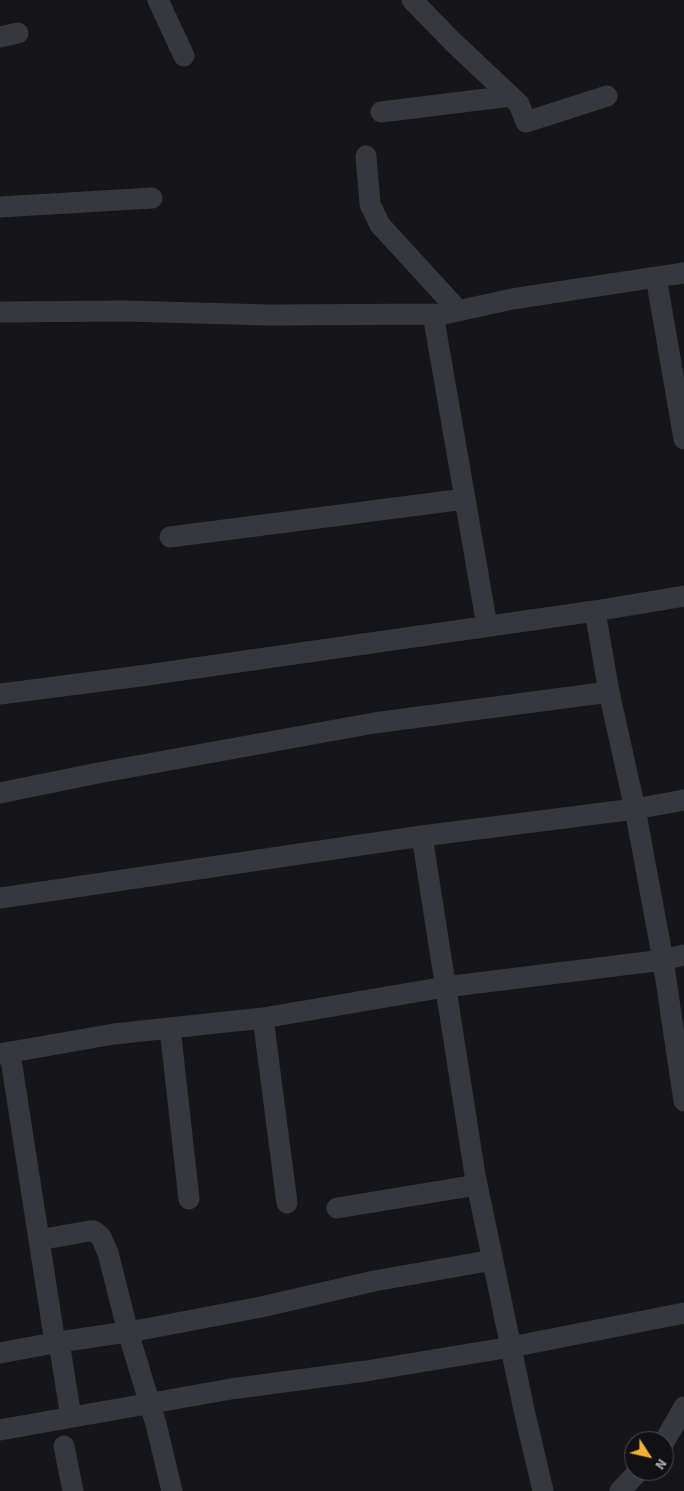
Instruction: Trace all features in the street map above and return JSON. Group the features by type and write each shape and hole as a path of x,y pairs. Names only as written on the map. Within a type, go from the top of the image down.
{"street":[{"path":"158,0 184,56"},
{"path":"412,0 453,42 520,104 526,122 608,96"},
{"path":"381,112 511,96"},
{"path":"366,156 370,204 380,225 459,311"},
{"path":"0,207 152,198"},
{"path":"0,312 125,311 268,315 444,314 512,299 684,273"},
{"path":"656,277 679,393 684,440"},
{"path":"433,314 487,626"},
{"path":"170,536 465,499"},
{"path":"0,694 140,676 595,611 684,596"},
{"path":"595,611 609,692 663,960 684,1101"},
{"path":"0,793 98,772 374,723 609,692"},
{"path":"0,898 422,836 634,809 684,800"},
{"path":"422,836 477,1185 543,1491"},
{"path":"71,1417 5,1053 114,1034 262,1018 446,987 663,960 684,955"},
{"path":"262,1018 287,1203"},
{"path":"170,1028 189,1198"},
{"path":"337,1208 477,1185"},
{"path":"39,1240 89,1231 98,1233 108,1253 172,1491"},
{"path":"0,1353 262,1308 374,1281 493,1260"},
{"path":"0,1430 231,1389 366,1371 511,1347 684,1313"},
{"path":"670,1431 684,1407"},
{"path":"64,1446 72,1491"},
{"path":"620,1491 630,1481"}]}
